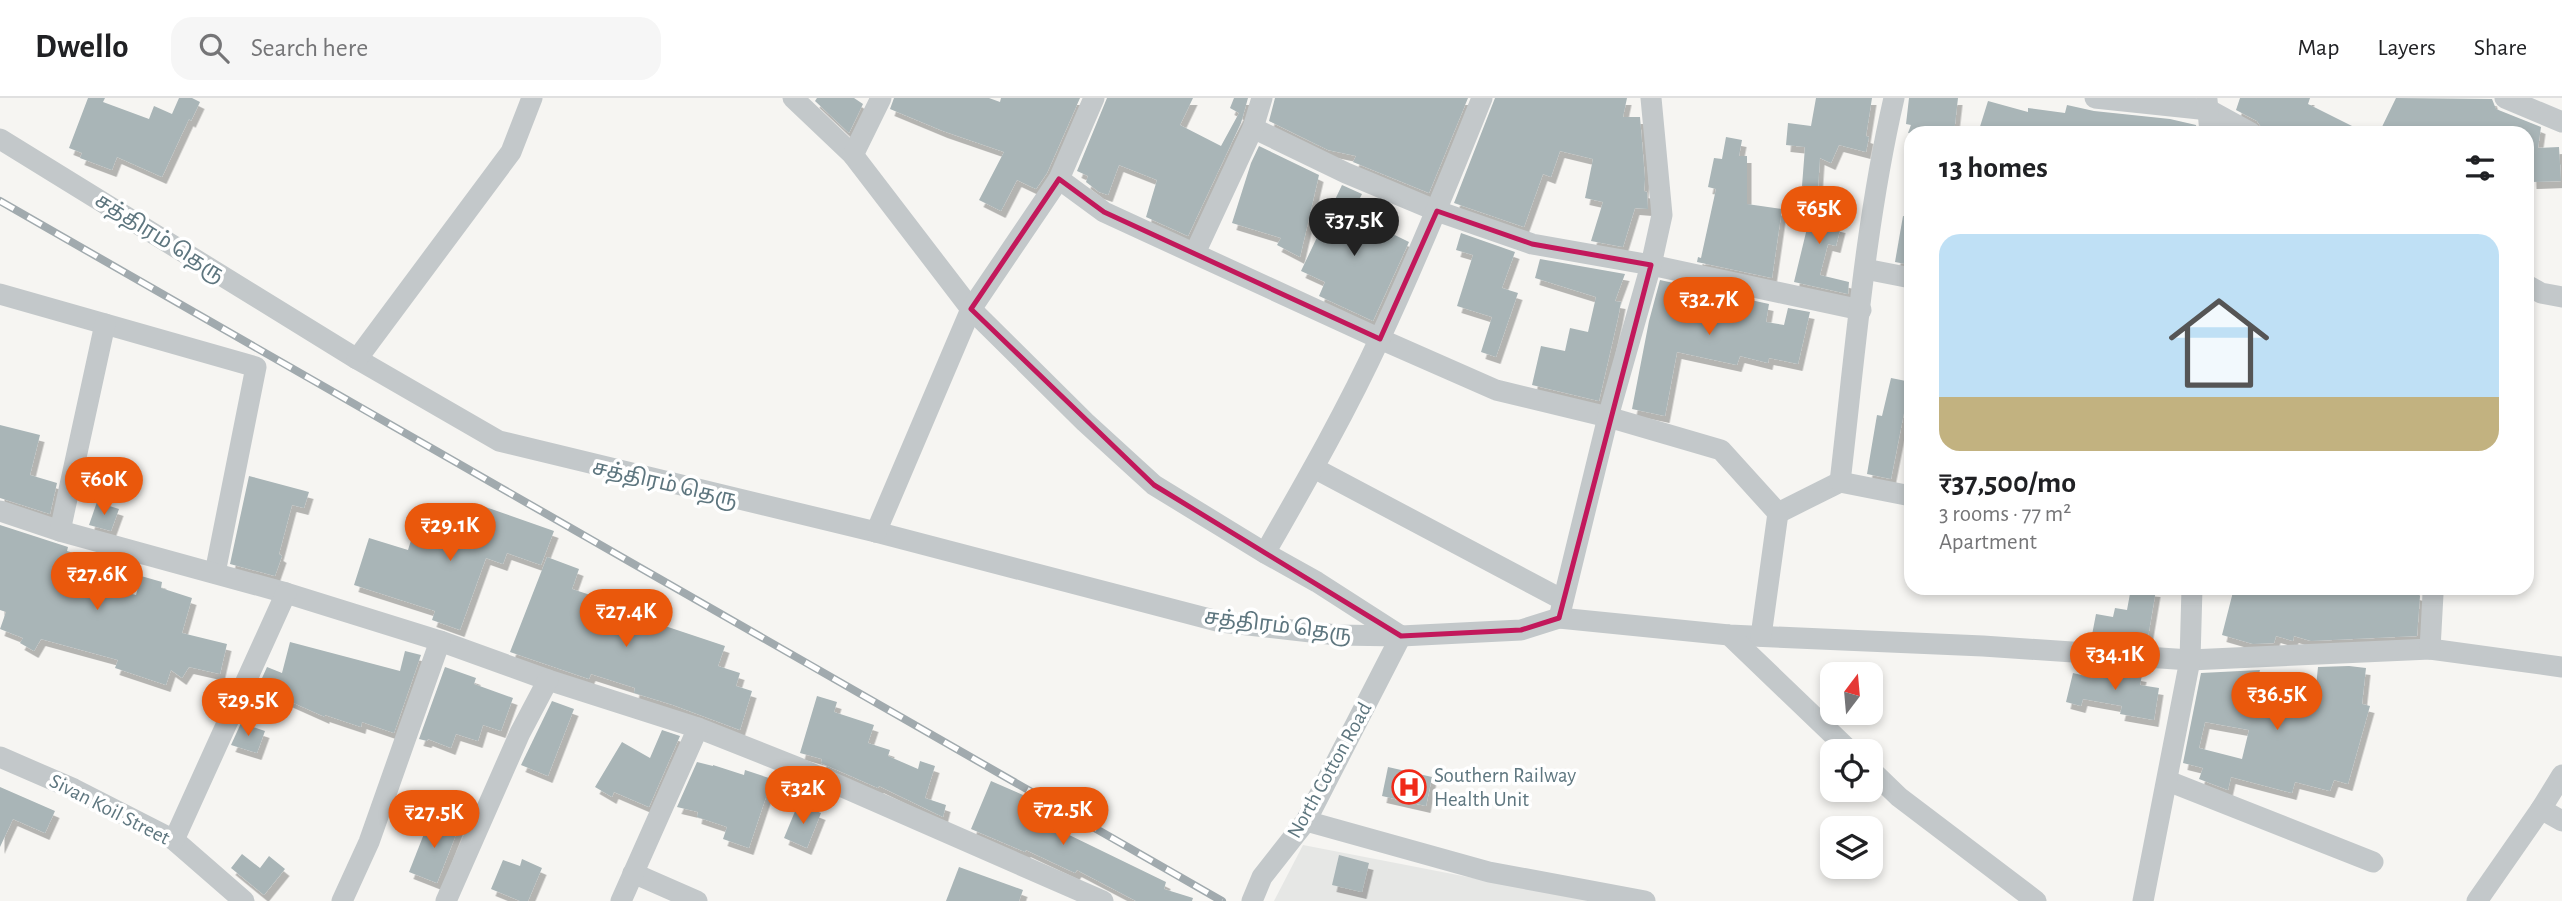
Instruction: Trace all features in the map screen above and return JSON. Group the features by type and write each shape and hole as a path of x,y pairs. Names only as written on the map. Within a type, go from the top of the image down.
{"street":[{"path":"356,359 511,152 532,98"},
{"path":"793,98 853,155 971,309 1154,485 1317,582 1401,636"},
{"path":"853,155 881,98"},
{"path":"876,532 971,309 1059,179 1094,98"},
{"path":"1195,253 1252,128 1262,98"},
{"path":"1265,553 1314,468 1380,340 1437,211 1482,98"},
{"path":"1561,609 1662,215 1650,98"},
{"path":"1840,482 1865,269 1894,98"},
{"path":"2095,98 2208,104 2240,126"},
{"path":"2505,98 2562,121"},
{"path":"2554,98 2562,121"},
{"path":"2208,104 2210,126"},
{"path":"1252,128 1346,173 1437,211 1532,244 1651,265 1861,310"},
{"name":"சத்திரம் தெரு","path":"0,139 356,359 499,441 581,463 876,532 1221,622 1337,635 1401,636 1521,630 1561,609"},
{"path":"1059,179 1104,212 1380,340 1496,390 1721,450 1778,513"},
{"path":"1865,269 1904,277"},
{"path":"2534,289 2562,297"},
{"path":"0,294 256,366 215,573"},
{"path":"60,531 105,324"},
{"path":"1314,468 1561,609 1729,635 1983,646 2190,660 2430,649 2562,667"},
{"path":"1778,513 1840,482 1904,495"},
{"path":"0,511 60,531 286,593 440,641 548,680 698,728 799,768 1103,901"},
{"path":"1761,636 1778,513"},
{"path":"174,840 286,593"},
{"path":"2143,901 2190,660 2192,595"},
{"path":"2430,649 2433,595"},
{"path":"1729,635 1837,739"},
{"name":"North Cotton Road","path":"1252,901 1262,877 1306,821 1401,636"},
{"path":"342,901 369,842 440,641"},
{"path":"446,901 520,733 548,680"},
{"path":"621,901 698,728"},
{"name":"Sivan Koil Street","path":"0,757 74,789 174,840 244,901"},
{"path":"2477,901 2562,775"},
{"path":"2168,781 2373,862"},
{"path":"1883,782 1899,797 2036,901"},
{"path":"2541,809 2562,821"},
{"path":"1306,821 1489,872 1645,901"},
{"path":"633,873 697,901"}],"highlighted area":[{"path":"1059,179 1104,212 1380,339 1437,211 1532,244 1651,265 1559,618 1521,630 1401,636 1154,485 971,309"}],"shaded area":[{"path":"1303,845 1592,901 1274,901"}],"building":[{"path":"88,98 105,98 103,102 149,119 154,106 172,114 179,98 192,98 200,102 191,121 189,119 162,177 117,157 112,170 80,158 82,153 69,148"},
{"path":"817,98 854,98 863,104 849,133 815,101"},
{"path":"894,98 989,98 1000,102 1001,98 1080,98 1047,173 1036,189 1017,180 1001,211 979,200 1004,152 890,109"},
{"path":"1107,98 1193,98 1180,125 1221,146 1239,113 1230,108 1234,98 1248,98 1241,123 1188,236 1146,217 1157,180 1119,165 1108,195 1086,182 1088,176 1077,171"},
{"path":"1275,98 1468,98 1429,193 1353,162 1356,156 1328,150 1269,121"},
{"path":"1495,98 1627,98 1623,117 1640,117 1644,191 1647,192 1648,209 1635,208 1623,247 1591,241 1603,202 1585,198 1593,159 1560,151 1551,177 1543,174 1524,227 1454,203"},
{"path":"1816,98 1872,98 1866,152 1839,145 1831,163 1820,158 1818,188 1802,186 1805,147 1786,145 1788,123 1811,126"},
{"path":"1909,98 1958,98 1955,126 1906,124"},
{"path":"2240,98 2310,98 2308,104 2352,126 2260,126 2257,121 2236,110"},
{"path":"2396,98 2492,99 2496,109 2541,127 2538,148 2559,147 2561,181 2534,182 2534,126 2382,126"},
{"path":"1988,101 2028,112 2028,108 2065,113 2067,105 2094,111 2170,119 2196,126 1980,126"},
{"path":"1726,137 1742,140 1739,156 1747,156 1747,204 1782,209 1772,278 1697,262 1698,257 1701,258 1716,189 1708,187 1714,158 1722,159"},
{"path":"1259,146 1319,175 1300,257 1277,245 1281,238 1232,223"},
{"path":"1342,185 1362,194 1352,214 1409,242 1373,321 1319,296 1325,282 1301,271"},
{"path":"1816,191 1836,196 1828,223 1841,226 1836,246 1828,244 1820,275 1849,282 1848,294 1794,282"},
{"path":"1903,216 1904,216 1904,264 1895,262"},
{"path":"1461,233 1515,252 1502,288 1518,293 1496,357 1481,352 1492,317 1457,306 1473,255 1456,250"},
{"path":"1540,259 1625,274 1615,301 1621,302 1599,401 1532,385 1541,346 1565,351 1570,328 1588,332 1596,297 1535,278"},
{"path":"1660,280 1769,304 1766,322 1784,325 1788,308 1810,312 1798,364 1769,358 1768,363 1740,356 1737,365 1677,352 1665,416 1632,409"},
{"path":"1891,378 1904,381 1904,413 1891,479 1867,474 1877,415 1882,416"},
{"path":"0,425 40,435 30,475 57,483 50,514 0,498"},
{"path":"249,476 309,492 304,508 292,505 279,554 282,556 275,576 230,564"},
{"path":"97,502 119,509 111,531 89,525"},
{"path":"474,503 554,531 541,565 507,553 503,564 486,558 460,630 432,620 435,611 354,585 369,538 408,550 414,531 459,545"},
{"path":"0,525 68,547 67,551 83,556 82,559 93,563 90,571 106,576 103,586 136,595 141,576 162,582 161,588 192,598 182,633 227,644 220,674 189,667 182,678 171,670 166,685 115,668 118,660 41,639 34,651 20,643 23,638 0,629 6,612 0,610"},
{"path":"547,557 579,569 572,589 624,606 626,602 653,610 650,621 725,646 718,666 740,673 736,686 752,691 740,730 634,693 635,688 591,674 589,679 510,652"},
{"path":"2130,595 2155,595 2148,637 2128,634 2127,640 2111,637 2110,641 2091,640 2096,614 2113,617 2115,608 2127,610"},
{"path":"2232,595 2420,596 2417,636 2311,641 2294,636 2293,641 2276,636 2274,643 2253,644 2222,635"},
{"path":"290,642 400,671 405,651 421,655 394,733 362,722 361,727 325,717 258,687 267,667 282,673"},
{"path":"445,667 476,678 474,684 513,698 501,731 483,725 478,741 456,734 451,748 428,739 419,739"},
{"path":"2096,667 2142,675 2140,685 2159,688 2154,720 2120,714 2122,706 2083,699 2081,706 2066,702 2073,673 2094,678"},
{"path":"2318,667 2366,668 2362,704 2370,706 2348,784 2334,780 2330,791 2295,782 2292,793 2231,777 2228,790 2199,779 2203,768 2183,763 2201,673 2260,670 2252,702 2300,714 2303,703 2314,706","holes":["2205,722 2249,730 2242,759 2199,748"]},
{"path":"817,696 837,702 834,712 874,725 868,743 890,750 888,756 918,769 920,761 935,766 925,798 946,805 943,817 879,786 878,788 821,763 822,759 800,753"},
{"path":"552,701 574,709 548,776 521,765"},
{"path":"241,723 265,731 257,753 231,745"},
{"path":"662,730 680,736 649,807 614,792 612,797 595,787 622,742 650,758"},
{"path":"697,762 744,775 745,770 772,779 749,848 723,839 727,827 697,817 698,812 677,807"},
{"path":"1388,767 1432,777 1426,806 1382,796"},
{"path":"991,781 1032,799 1026,814 1166,882 1164,889 1193,898 1192,901 1136,901 1077,870 1075,873 971,829"},
{"path":"0,787 55,811 45,833 13,819 0,847"},
{"path":"798,804 821,813 807,848 784,838"},
{"path":"431,816 459,827 437,883 409,872"},
{"path":"242,854 260,868 269,856 285,869 264,895 231,868"},
{"path":"1339,855 1369,863 1362,892 1332,885"},
{"path":"522,859 542,868 528,901 520,901 491,889 503,860 520,866"},
{"path":"959,867 1023,890 1019,901 946,901"}],"railway":[{"path":"0,201 1222,901"}],"place":[{"name":"Southern Railway Health Unit","path":"1409,787"}]}
